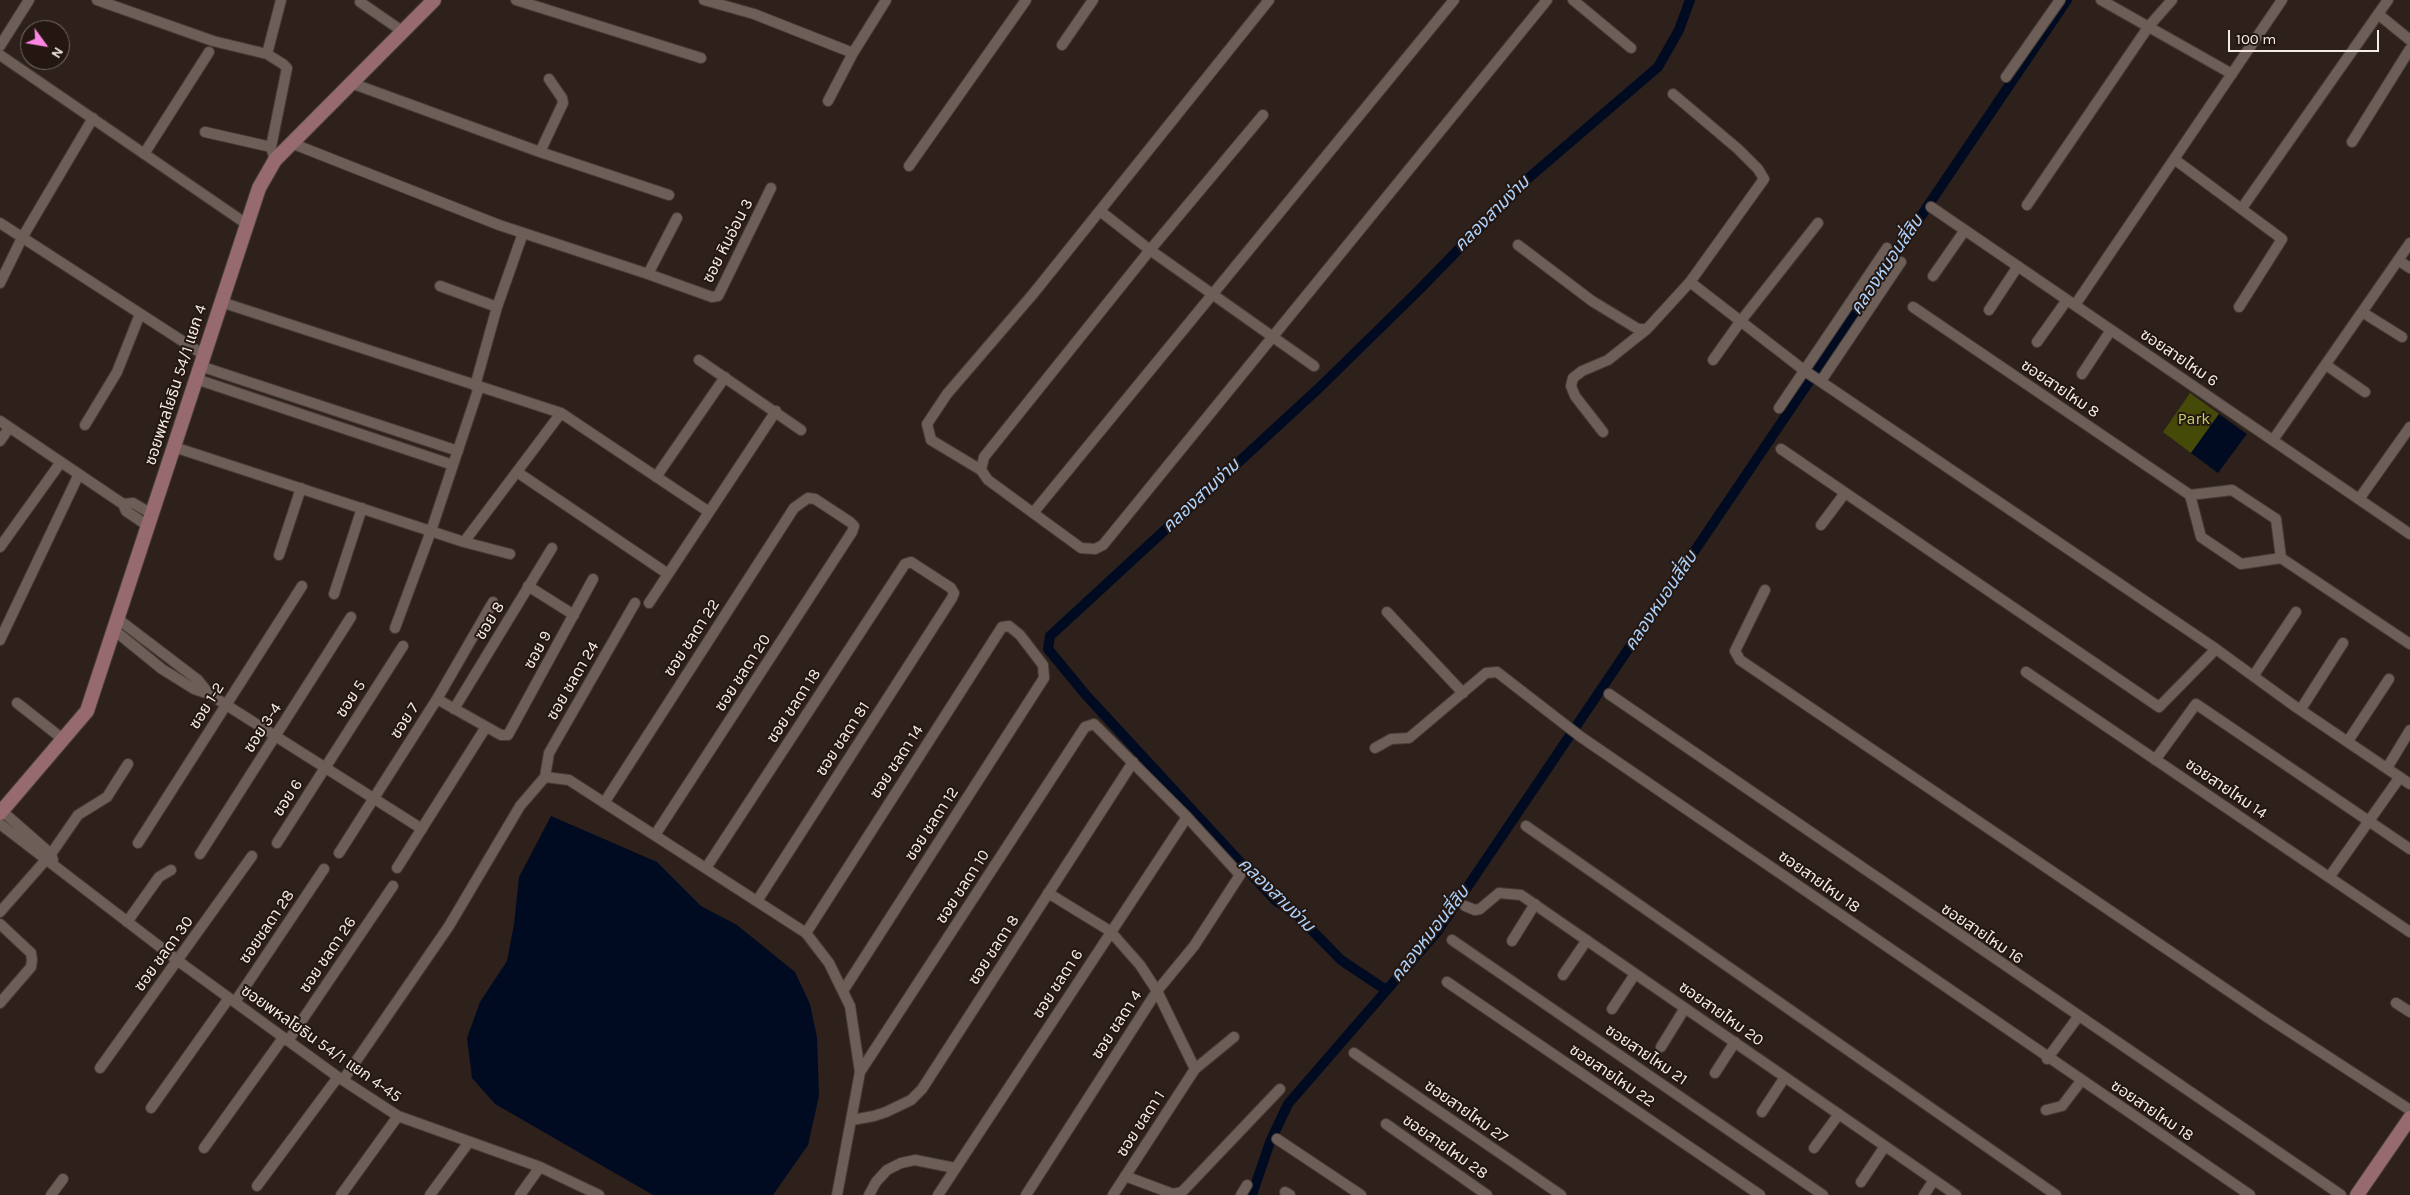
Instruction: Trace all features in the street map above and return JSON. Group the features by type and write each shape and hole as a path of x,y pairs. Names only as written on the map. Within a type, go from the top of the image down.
{"street":[{"path":"0,46 29,0"},
{"path":"97,0 213,41 267,54 287,68 273,153 205,132"},
{"path":"267,54 281,0"},
{"name":"ซอยพหลโยธิน 54/1 แยก 4","path":"1,816 87,711 259,188 273,153 292,143 434,0"},
{"path":"516,0 701,58"},
{"path":"704,0 754,14 853,53"},
{"path":"828,101 853,53 886,0"},
{"path":"908,166 1026,0"},
{"path":"1062,45 1093,0"},
{"path":"1269,0 1100,211 948,394 927,424 930,440 981,470 988,480 1081,548 1095,549 1103,545 1546,0"},
{"path":"1033,513 1454,0"},
{"path":"1573,0 1631,48"},
{"path":"2006,77 2060,0"},
{"path":"2101,0 2232,74"},
{"path":"2027,205 2149,26 2172,0"},
{"path":"2036,342 2071,302 2174,159 2282,0"},
{"path":"2242,208 2388,0"},
{"path":"360,2 402,31"},
{"path":"2378,14 2410,40"},
{"path":"2352,142 2410,49"},
{"path":"144,154 209,52"},
{"path":"0,55 248,225"},
{"path":"540,152 563,103 562,98 549,79"},
{"path":"351,83 540,152 669,195"},
{"path":"1603,432 1575,396 1571,386 1572,378 1582,371 1608,360 1647,329 1690,282 1764,179 1758,169 1738,149 1673,94"},
{"path":"981,470 984,458 1150,250 1263,115"},
{"path":"0,283 22,238 93,118"},
{"path":"292,143 522,233 648,274 678,218"},
{"path":"2174,159 2282,239 2239,307"},
{"name":"ซอย หินอ่อน 3","path":"648,274 712,297 718,296 771,188"},
{"name":"ซอยสายไหม 6","path":"1931,207 2410,534"},
{"path":"1100,211 1150,250 1314,366"},
{"path":"0,223 140,314 225,389 453,466"},
{"path":"1713,360 1740,322 1818,223"},
{"path":"1933,276 1966,230"},
{"path":"395,628 458,451 497,307 522,233"},
{"path":"2273,440 2410,244"},
{"path":"1518,245 1592,301 1638,329 1647,329"},
{"path":"1779,408 1887,248"},
{"path":"2398,260 2410,268"},
{"path":"1819,380 1901,262"},
{"path":"1989,310 2018,266"},
{"path":"1690,282 1804,370 2216,648 2300,709 2410,784"},
{"path":"440,286 497,307"},
{"path":"222,302 561,414 709,512"},
{"name":"ซอยสายไหม 8","path":"1913,307 2190,495"},
{"path":"2362,312 2402,337"},
{"path":"86,425 117,372 140,314"},
{"path":"2082,374 2111,330"},
{"path":"699,360 776,411 801,430"},
{"path":"2326,365 2365,392"},
{"path":"200,367 458,451"},
{"path":"225,389 229,376"},
{"path":"656,477 725,377"},
{"path":"329,424 334,410"},
{"path":"649,603 776,411"},
{"path":"464,542 561,414"},
{"path":"0,421 123,504 133,503 150,520"},
{"path":"2359,500 2410,427"},
{"path":"0,441 9,428"},
{"path":"174,447 464,542 510,554"},
{"path":"1781,449 2159,707 2216,648"},
{"path":"0,547 62,462"},
{"path":"517,472 668,574"},
{"path":"0,640 79,474"},
{"path":"279,555 301,488"},
{"path":"2282,558 2276,519 2232,490 2190,495 2201,537 2241,564 2282,558 2410,644"},
{"path":"1821,525 1845,493"},
{"name":"ซอย ชลดา 22","path":"604,803 794,508 800,502 812,497 854,526"},
{"path":"334,594 362,508"},
{"name":"ซอย ชลดา 20","path":"655,835 854,526"},
{"name":"ซอย 8","path":"454,709 552,548"},
{"name":"ซอย ชลดา 18","path":"706,868 908,561 951,588 954,593"},
{"name":"ซอย 9","path":"486,727 501,735 508,735 593,579"},
{"name":"ซอย 1-2","path":"138,843 302,586"},
{"path":"528,586 574,615"},
{"path":"1765,590 1735,651 1740,660 2267,1018 2410,1110"},
{"name":"ซอย ชลดา 81","path":"757,901 954,593"},
{"name":"ซอย 7","path":"339,853 437,699 493,602"},
{"name":"ซอย ชลดา 24","path":"545,777 549,753 636,603"},
{"path":"1387,612 1463,693"},
{"path":"2254,675 2296,612"},
{"name":"ซอย 3-4","path":"200,854 351,617"},
{"path":"116,624 198,680 209,694 324,769 422,829"},
{"name":"ซอย ชลดา 14","path":"806,933 1002,626 1009,626 1020,636 1043,665 1045,672"},
{"path":"2300,709 2343,643"},
{"name":"ซอย 5","path":"324,769 403,646"},
{"name":"ซอยสายไหม 18","path":"1375,748 1391,739 1409,738 1486,673 1494,671 1581,737 2081,1082 2250,1195"},
{"name":"ซอย ชลดา 12","path":"843,991 1044,678 1045,672"},
{"name":"ซอยสายไหม 14","path":"2026,672 2330,876 2410,932"},
{"path":"2348,741 2389,679"},
{"name":"ซอยสายไหม 16","path":"1609,694 2078,1018 2341,1195"},
{"path":"397,868 486,727 437,699"},
{"path":"16,703 64,740"},
{"path":"2155,760 2196,704 2410,849"},
{"name":"ซอย ชลดา 10","path":"860,1072 1085,727 1094,724 1133,762"},
{"path":"2387,768 2410,730"},
{"path":"1133,762 1187,817"},
{"name":"ซอย ชลดา 8","path":"852,1120 886,1112 911,1100 922,1089 1133,762"},
{"path":"0,912 51,860 78,816 107,797 128,764"},
{"name":"ซอย 6","path":"277,843 324,769"},
{"path":"258,1186 341,1079 449,926 520,806 545,777 569,780 806,933 829,963 850,1006 860,1072 837,1195"},
{"path":"2330,876 2400,777"},
{"name":"ซอยพหลโยธิน 54/1 แยก 4-45","path":"1,816 51,860 178,961 341,1079 398,1116 540,1167 598,1195"},
{"name":"ซอย ชลดา 4","path":"1026,1195 1157,991 1194,946 1240,875 1187,817"},
{"name":"ซอย ชลดา 6","path":"938,1195 1187,817"},
{"path":"1526,826 2056,1195"},
{"name":"ซอย ชลดา 30","path":"100,1068 252,856"},
{"name":"ซอยชลดา 28","path":"151,1108 232,1000 324,869"},
{"path":"127,922 159,877 171,870"},
{"name":"ซอย ชลดา 26","path":"204,1148 286,1039 393,886"},
{"path":"1048,893 1110,932 1140,965 1157,991 1195,1069"},
{"name":"ซอยสายไหม 20","path":"1465,906 1475,910 1480,909 1496,894 1522,895 1956,1195"},
{"path":"1512,941 1535,904"},
{"path":"0,924 31,953 32,960 31,968 0,1003"},
{"name":"ซอยสายไหม 21","path":"1452,940 1823,1195"},
{"path":"1563,975 1587,940"},
{"path":"1612,1009 1636,974"},
{"name":"ซอยสายไหม 22","path":"1447,982 1760,1195"},
{"path":"2396,1003 2410,1012"},
{"path":"1661,1047 1685,1008"},
{"path":"2048,1059 2078,1018"},
{"name":"ซอย ชลดา 1","path":"1112,1195 1195,1069 1234,1037"},
{"path":"1715,1073 1734,1042"},
{"name":"ซอยสายไหม 27","path":"1354,1053 1561,1195"},
{"path":"1762,1112 1785,1077"},
{"path":"2046,1110 2062,1106 2081,1082"},
{"path":"1125,1176 1173,1194 1182,1192 1280,1089"},
{"path":"1814,1148 1839,1114"},
{"path":"341,1195 398,1116"},
{"path":"2357,1195 2410,1118"},
{"name":"ซอยสายไหม 28","path":"1386,1124 1486,1195"},
{"path":"1277,1139 1361,1195"},
{"path":"430,1195 469,1142"},
{"path":"1861,1182 1885,1146"},
{"path":"869,1195 876,1182 887,1170 901,1163 915,1160 955,1168"},
{"path":"520,1195 540,1167"},
{"path":"51,1195 63,1179"},
{"path":"1924,1195 1934,1180"},
{"path":"1241,1195 1247,1185"}],"green space":[{"name":"Park","path":"2190,393 2219,414 2191,453 2163,432"}],"water":[{"path":"2219,414 2247,434 2218,473 2191,453"},
{"path":"551,816 657,862 701,906 737,925 795,972 810,1004 817,1037 819,1096 808,1145 773,1195 653,1195 495,1104 472,1078 467,1038 480,1002 507,961 514,924 519,877"}],"waterway":[{"name":"คลองสามง่าม","path":"1386,990 1341,960 1296,914 1276,901 1085,694 1048,649 1050,636 1319,388 1419,290 1525,181 1658,67 1679,30 1690,0"},
{"name":"คลองหมอนสี่สิบ","path":"1252,1195 1270,1142 1288,1104 1437,932 2067,0"}]}
